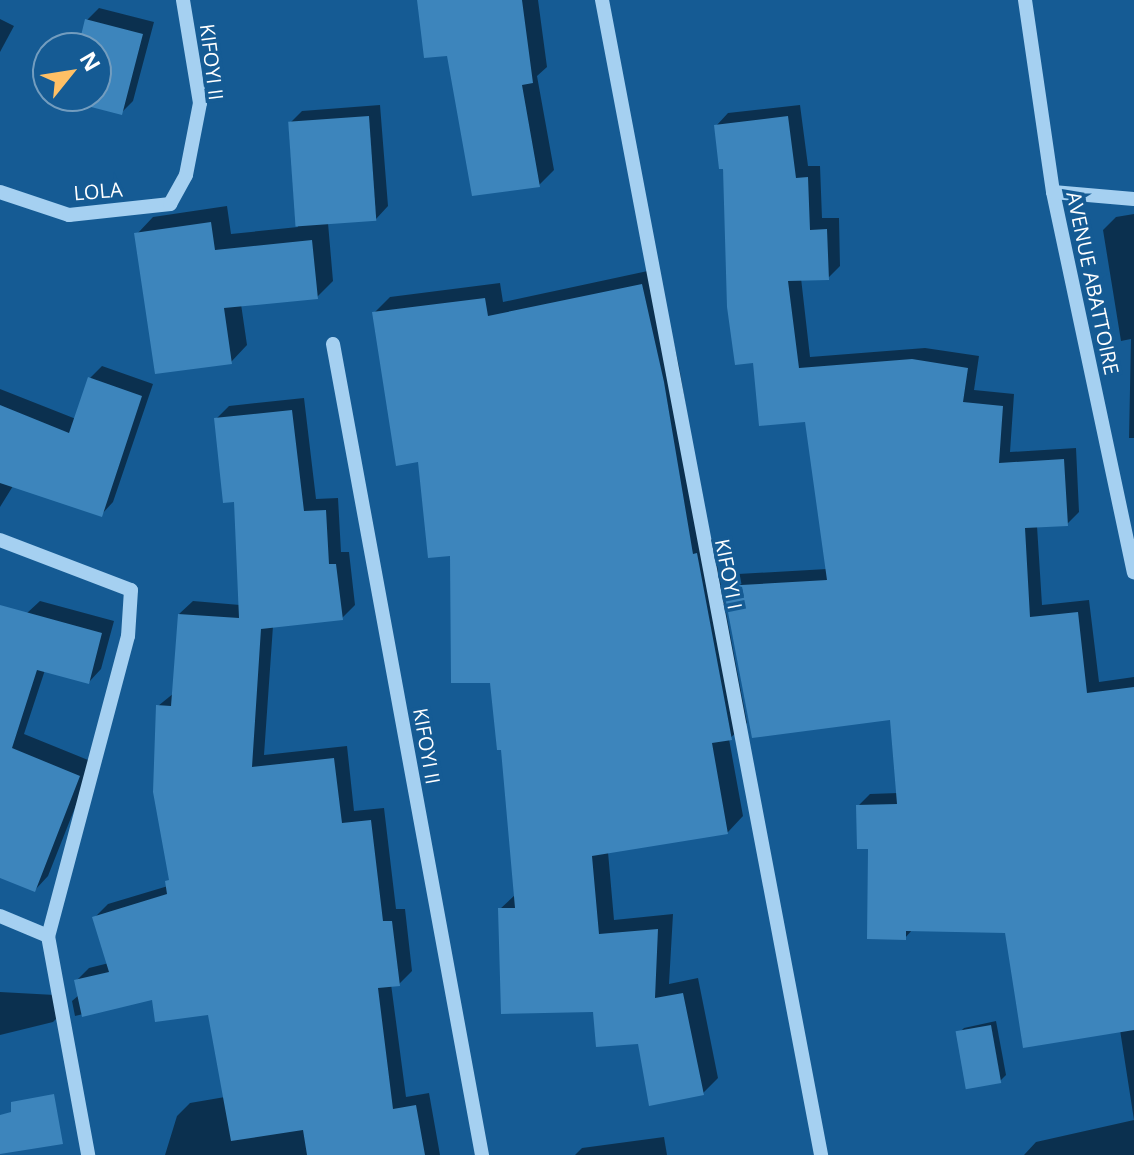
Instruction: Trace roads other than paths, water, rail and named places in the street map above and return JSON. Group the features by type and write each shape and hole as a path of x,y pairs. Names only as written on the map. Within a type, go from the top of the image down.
{"street":[{"name":"KIFOYI II","path":"183,0 200,103 186,175"},
{"name":"KIFOYI I","path":"602,0 821,1155"},
{"name":"AVENUE ABATTOIRE","path":"1025,0 1053,192 1134,572"},
{"name":"LOLA","path":"0,192 69,215 170,204 186,175"},
{"path":"1053,192 1134,199"},
{"name":"KIFOYI II","path":"333,344 482,1155"},
{"path":"0,540 131,590 128,636 48,936 88,1155"},
{"path":"0,916 48,936"}]}
